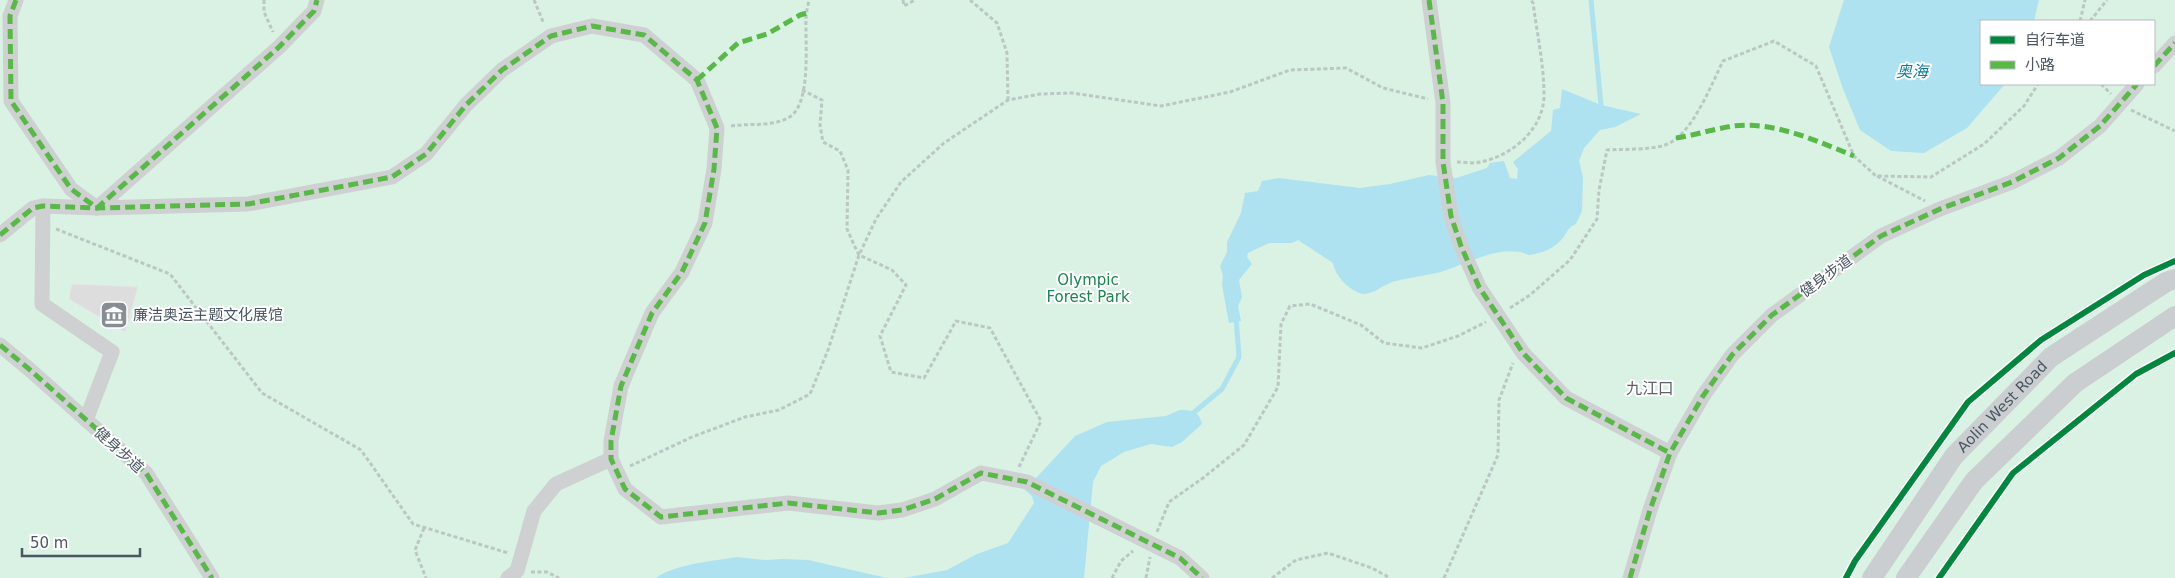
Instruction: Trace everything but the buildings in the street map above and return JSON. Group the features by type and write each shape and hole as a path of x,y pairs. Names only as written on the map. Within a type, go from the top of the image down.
{"main road":[{"name":"Aolin West Road","path":"1872,578 1954,456 2051,357 2166,282 2175,279"},
{"path":"1906,578 1974,481 1981,474 2075,383 2175,316"}],"street":[{"path":"16,0 10,16 11,101 71,189 96,208"},
{"path":"96,208 279,47 314,11 317,0"},
{"path":"1429,0 1443,103 1444,167 1451,216 1478,287 1518,347 1566,398 1670,453"},
{"path":"0,235 33,208 43,206 96,208 248,204 392,177 426,154 466,105 502,70 551,36 592,26 644,35 697,80 717,128 714,169 705,223 682,272 652,313 620,386 612,441 614,465 625,489 662,517 788,503 878,513 902,510 935,499 980,473 1020,481 1098,516 1180,558 1202,578"},
{"path":"2155,65 2175,43"},
{"name":"健身步道","path":"1630,578 1650,510 1670,453 1703,396 1732,355 1772,315 1881,236 1940,209 2012,182 2058,158 2100,126 2137,85"},
{"path":"43,206 42,304 112,352 86,420"},
{"name":"健身步道","path":"0,345 30,368 146,473 212,578"},
{"path":"512,574 534,511 556,484 614,465"}],"path":[{"path":"264,0 264,12 279,47"},
{"path":"534,0 551,36"},
{"path":"717,128 736,125 761,125 789,118 800,106 807,67 806,19 809,0"},
{"path":"903,0 904,6 915,0"},
{"path":"970,0 997,23 1007,53 1008,100"},
{"path":"1444,167 1480,162 1503,153 1522,142 1538,122 1544,96 1533,3 1531,0"},
{"path":"2080,20 2084,0"},
{"path":"2091,20 2107,0"},
{"path":"1146,578 1149,542 1169,502 1244,445 1278,387 1281,324 1290,306 1310,304 1361,325 1384,343 1422,348 1458,336 1497,317 1530,294 1570,260 1597,219 1599,190 1607,150 1665,145 1676,138 1691,123 1723,61 1774,41 1816,66 1854,156 1876,176 1940,209"},
{"path":"614,465 745,417 779,410 810,394 828,350 859,255 876,219 900,182 944,143 1008,100 1040,94 1072,93 1161,106 1230,92 1290,70 1346,68 1383,88 1443,103"},
{"path":"1876,176 1931,177 1984,144 2024,106 2037,85"},
{"path":"802,90 822,100 820,125 823,142 840,151 848,170 847,229 859,255 892,270 906,286 880,336 891,372 924,378 956,321 990,328 1041,421 1020,481"},
{"path":"2119,104 2175,131"},
{"path":"44,231 54,228 170,274 192,306 262,393 361,450 413,524 494,549"},
{"path":"1444,578 1498,455 1499,400 1518,347"},
{"path":"424,528 415,550 426,578"},
{"path":"1112,578 1121,561 1149,542"},
{"path":"1272,578 1296,560 1328,553 1372,568 1390,578"},
{"path":"512,574 547,572 559,578"}],"green space":[{"name":"Olympic Forest Park","path":"0,0 2175,0 2175,578 0,578"}],"water":[{"name":"奥海","path":"1844,0 2039,0 2034,20 1980,20 1980,85 2004,85 1967,128 1924,153 1891,151 1860,130 1843,89 1829,47"},
{"path":"1562,89 1601,105 1641,114 1615,127 1600,130 1584,148 1579,161 1583,177 1582,211 1576,224 1552,248 1529,255 1507,251 1495,253 1437,273 1392,282 1371,293 1364,294 1359,293 1344,283 1334,268 1333,263 1298,240 1292,243 1269,243 1248,253 1247,257 1252,264 1239,280 1242,297 1238,306 1241,321 1229,323 1220,266 1227,252 1227,242 1241,213 1245,193 1258,191 1262,181 1279,178 1360,188 1390,184 1429,175 1456,178 1487,168 1490,163 1504,161 1510,178 1517,179 1518,169 1513,162 1551,131 1553,110 1560,108"},
{"path":"1180,410 1194,412 1199,416 1202,424 1182,442 1172,447 1151,444 1124,452 1101,466 1093,482 1084,578 904,578 947,570 977,554 1008,543 1034,503 1032,496 1025,490 1075,436 1107,422 1166,416"},
{"path":"737,557 765,560 808,560 887,578 656,578 673,569 684,566"}],"waterway":[{"path":"1591,0 1601,105 1598,109"},
{"path":"1192,414 1222,389 1239,357 1236,317"}],"marked path":[{"path":"16,0 10,16 11,101 71,189 97,208 279,47 314,11 317,0"},
{"path":"1429,0 1443,103 1443,162 1451,216 1461,246 1479,287 1523,353 1566,398 1670,453"},
{"path":"697,80 738,43 767,34 807,13"},
{"path":"0,235 33,208 43,206 97,208 248,204 392,177 426,154 466,105 502,70 551,36 592,26 644,35 697,80 717,128 714,169 705,223 682,272 652,313 621,386 611,441 611,459 625,489 661,517 788,503 878,513 902,510 935,499 981,473 1027,482 1180,558 1202,578"},
{"path":"2155,65 2175,43"},
{"path":"1630,578 1650,510 1670,453 1703,396 1732,355 1772,315 1881,236 1940,209 2012,182 2059,158 2100,126 2136,85"},
{"path":"1676,138 1733,126 1764,126 1795,133 1854,156"},
{"path":"0,345 146,473 212,578"}],"cycle path":[{"path":"1846,578 1855,561 1968,402 2041,340 2144,275 2175,261"},
{"path":"1939,578 2013,473 2136,374 2175,353"}],"place":[{"name":"廉洁奥运主题文化展馆","path":"114,315"}],"district":[{"name":"九江口","path":"1650,388"}]}
